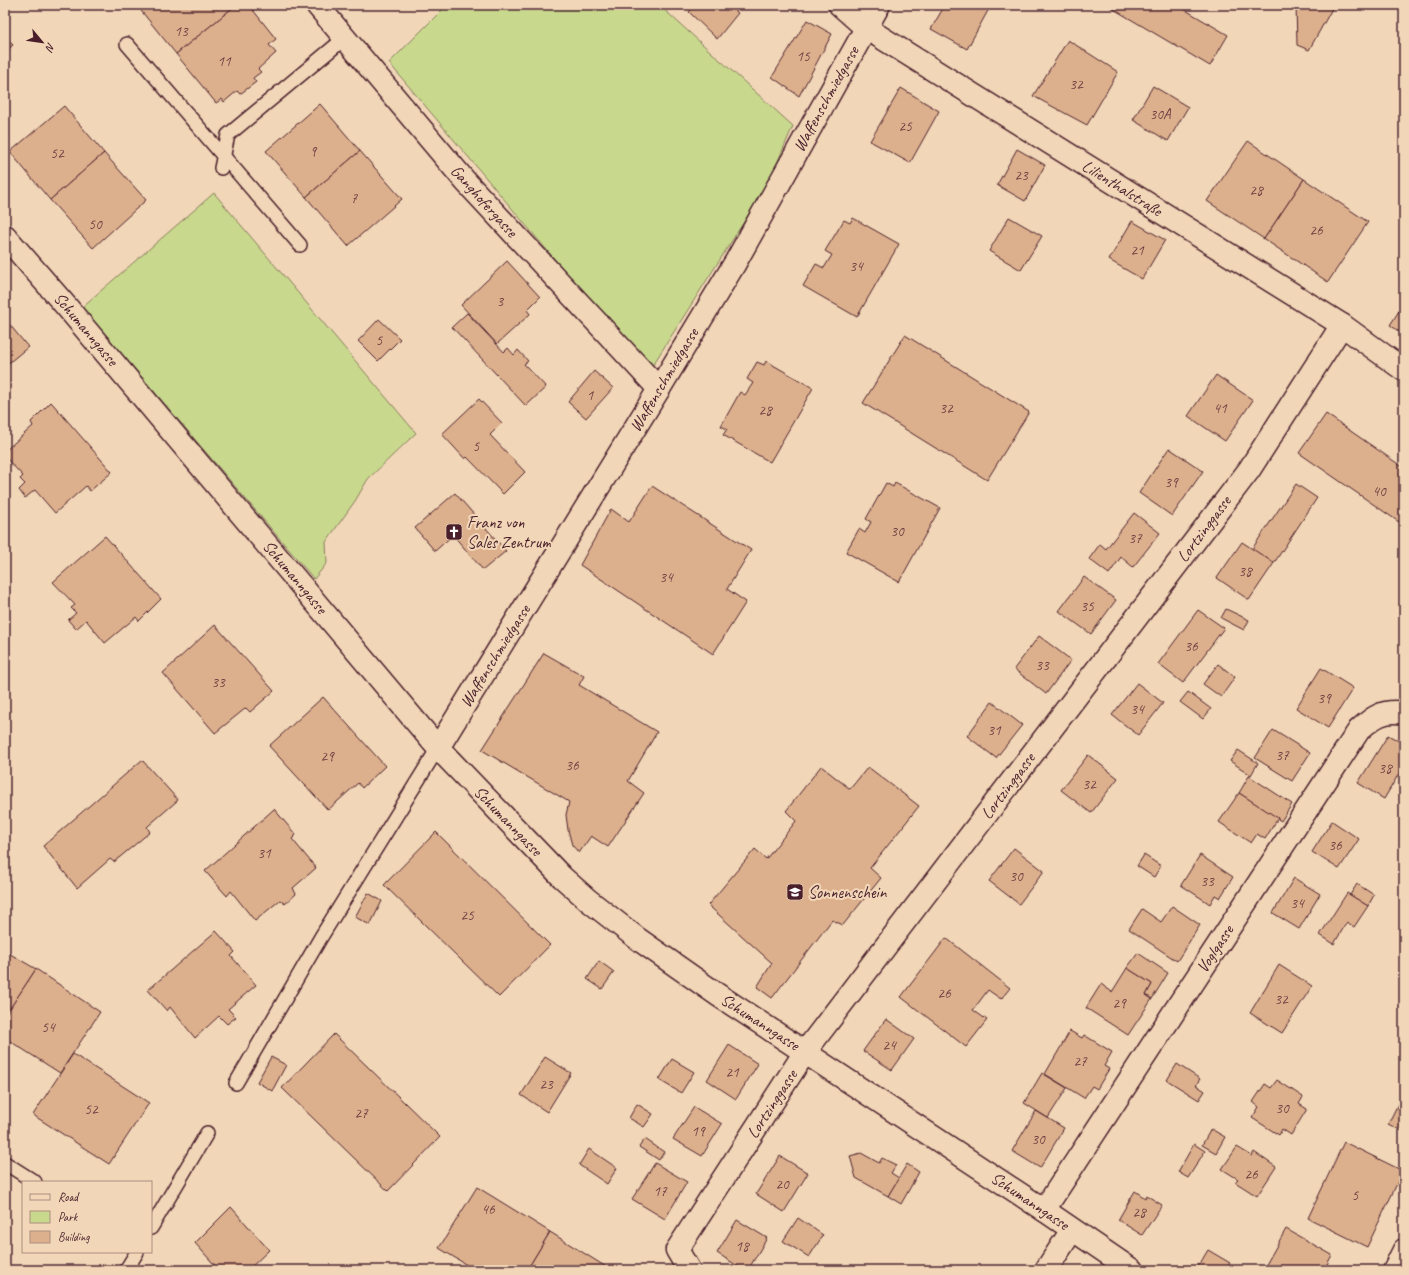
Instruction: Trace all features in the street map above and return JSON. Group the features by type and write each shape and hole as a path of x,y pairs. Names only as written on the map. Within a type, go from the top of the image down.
{"street":[{"name":"Ganghofergasse","path":"317,5 466,182 659,389"},
{"name":"Lilienthalstraße","path":"840,5 866,28 1342,325 1404,370"},
{"name":"Waffenschmiedgasse","path":"438,748 659,389 743,249 879,5"},
{"name":"Schumanngasse","path":"5,236 438,748 562,877 588,900 638,939 718,995 1044,1210 1132,1270"},
{"name":"Lortzinggasse","path":"690,1270 677,1250 805,1052 1249,470 1342,325"},
{"name":"Voglgasse","path":"1044,1210 1359,730 1373,717 1388,712 1404,713"},
{"path":"1046,1270 1072,1230"},
{"path":"1394,1270 1404,1250"}],"lane":[{"path":"222,162 228,135 345,38"},
{"path":"127,44 222,162 300,245"},
{"path":"236,1083 321,937 438,748"},
{"path":"152,1226 208,1133"},
{"path":"5,1163 33,1181"},
{"path":"126,1270 136,1253"}],"green space":[{"path":"447,5 659,5 793,126 768,184 649,371 389,63"},
{"path":"214,193 416,433 368,479 355,501 326,542 327,563 314,579 82,307"}],"building":[{"path":"140,5 236,5 176,54 138,7"},
{"path":"236,5 249,5 276,39 269,45 276,53 258,69 261,72 253,78 256,82 240,94 237,91 224,102 222,99 216,103 176,54"},
{"path":"695,5 729,5 738,13 717,39 689,12"},
{"path":"945,5 991,5 967,49 931,29"},
{"path":"1112,5 1177,5 1228,35 1210,66 1110,7"},
{"path":"1296,5 1334,5 1309,50 1297,45"},
{"path":"807,20 832,34 799,96 772,77"},
{"path":"5,36 13,45 5,52"},
{"path":"1068,40 1118,72 1087,125 1033,96"},
{"path":"1153,86 1188,107 1168,141 1133,120"},
{"path":"901,88 939,111 910,163 870,141"},
{"path":"320,104 360,151 306,197 266,151"},
{"path":"64,106 104,153 50,200 10,152"},
{"path":"1248,141 1304,179 1264,239 1207,201"},
{"path":"1017,149 1045,165 1025,201 997,185"},
{"path":"360,151 402,199 348,246 306,197"},
{"path":"104,153 146,200 93,248 50,200"},
{"path":"1304,179 1368,222 1328,282 1264,239"},
{"path":"1009,217 1042,236 1021,270 989,251"},
{"path":"853,218 899,244 857,317 803,286 816,264 824,268 832,255 825,251 844,220 850,223"},
{"path":"1132,221 1165,240 1142,279 1109,260"},
{"path":"507,261 540,297 527,310 530,314 497,344 461,305"},
{"path":"1404,303 1404,335 1390,325"},
{"path":"467,313 504,352 508,348 514,355 518,350 528,361 524,364 546,387 526,406 452,327"},
{"path":"5,319 28,347 5,366"},
{"path":"379,319 400,339 378,361 358,341"},
{"path":"905,335 1029,412 987,480 863,403"},
{"path":"766,361 813,388 770,462 723,435 727,429 721,426 740,392 745,395 753,383 747,379 757,362 764,365"},
{"path":"594,371 613,388 586,418 568,402"},
{"path":"1216,375 1253,400 1225,441 1188,416"},
{"path":"479,399 502,423 490,435 525,472 503,494 467,457 465,459 442,434"},
{"path":"51,402 112,472 90,491 86,486 55,513 35,490 25,498 19,490 25,484 20,479 23,476 5,457 5,451 33,426 31,422"},
{"path":"1326,414 1404,468 1404,514 1399,522 1299,453"},
{"path":"1169,448 1203,471 1172,516 1139,493"},
{"path":"886,483 893,487 895,483 940,508 899,582 846,552 859,529 865,533 871,522 866,519"},
{"path":"1296,484 1317,498 1274,563 1252,549"},
{"path":"652,486 751,550 727,589 746,602 713,654 580,565 611,509 629,522"},
{"name":"Franz von Sales Zentrum","path":"455,493 506,551 483,570 453,535 435,551 415,528"},
{"path":"1134,513 1160,533 1133,567 1121,557 1109,574 1089,559 1100,544 1106,549"},
{"path":"105,536 161,599 139,621 136,617 105,643 86,620 76,629 68,620 76,613 71,608 75,605 53,582"},
{"path":"1242,542 1274,563 1249,600 1217,578"},
{"path":"1084,577 1116,600 1091,634 1059,611"},
{"path":"1226,609 1249,620 1244,630 1221,618"},
{"path":"1198,610 1224,628 1183,683 1158,664"},
{"path":"215,625 274,691 250,712 246,708 215,733 163,673"},
{"path":"1039,636 1071,660 1046,694 1014,669"},
{"path":"544,653 584,676 579,685 657,732 628,781 644,793 608,847 591,836 579,853 572,845 568,830 566,815 569,802 482,750"},
{"path":"1218,664 1235,677 1221,697 1203,684"},
{"path":"1321,668 1353,688 1328,728 1296,708"},
{"path":"1137,683 1163,703 1138,735 1112,715"},
{"path":"1188,692 1211,709 1203,719 1180,702"},
{"path":"323,697 385,766 362,788 358,783 328,810 269,746"},
{"path":"992,702 1022,725 996,758 967,736"},
{"path":"1273,730 1310,753 1292,781 1255,758"},
{"path":"1388,735 1404,744 1404,765 1384,799 1358,783"},
{"path":"1238,750 1258,763 1251,775 1230,761"},
{"path":"1088,755 1118,778 1091,813 1061,790"},
{"path":"142,760 178,800 147,827 150,832 114,862 110,859 77,888 43,846"},
{"name":"Sonnenschein","path":"821,766 850,789 868,767 919,806 870,868 881,878 843,925 832,920 772,998 757,987 772,963 708,905 755,849 766,859 796,821 786,811"},
{"path":"1249,776 1292,804 1281,821 1239,793"},
{"path":"1239,793 1278,818 1265,839 1257,834 1251,843 1219,822"},
{"path":"274,809 296,835 292,839 316,868 293,888 296,894 285,904 280,900 255,921 231,891 227,896 205,871"},
{"path":"1332,821 1359,839 1339,869 1312,852"},
{"path":"436,832 550,945 499,997 384,885"},
{"path":"1014,848 1044,871 1019,904 989,881"},
{"path":"1144,855 1161,866 1154,877 1137,866"},
{"path":"1200,855 1233,877 1220,898 1215,895 1210,904 1181,885"},
{"path":"1294,878 1320,894 1299,929 1273,913"},
{"path":"1357,884 1374,895 1368,906 1350,895"},
{"path":"368,893 382,901 370,925 355,917"},
{"path":"1347,893 1368,906 1354,927 1347,922 1334,944 1320,935"},
{"path":"1172,906 1200,925 1177,961 1129,929 1142,909 1161,922"},
{"path":"216,931 235,952 231,956 256,985 228,1009 236,1017 227,1024 219,1016 195,1038 170,1007 167,1011 148,990"},
{"path":"946,938 1010,988 1001,999 988,990 973,1010 987,1020 966,1047 901,997"},
{"path":"5,951 36,969 5,1016"},
{"path":"1138,953 1168,973 1152,999 1146,995 1152,984 1127,968"},
{"path":"599,961 614,972 602,989 587,979"},
{"path":"1279,965 1312,986 1282,1033 1250,1013"},
{"path":"1127,968 1152,984 1146,995 1152,999 1128,1035 1086,1008 1101,984 1112,992"},
{"path":"36,969 100,1012 60,1073 5,1038 5,1016"},
{"path":"886,1019 914,1039 892,1070 863,1051"},
{"path":"1070,1031 1082,1038 1084,1035 1112,1052 1104,1066 1109,1069 1097,1089 1092,1086 1084,1098 1045,1074"},
{"path":"334,1034 440,1137 388,1191 282,1088"},
{"path":"729,1045 758,1064 736,1099 707,1080"},
{"path":"73,1054 149,1103 109,1164 33,1115"},
{"path":"271,1057 286,1065 272,1091 257,1082"},
{"path":"545,1057 571,1073 547,1112 521,1095"},
{"path":"672,1059 694,1072 681,1093 659,1080"},
{"path":"1177,1064 1200,1079 1196,1085 1205,1091 1199,1100 1167,1080"},
{"path":"1042,1073 1067,1088 1048,1118 1024,1103"},
{"path":"1277,1080 1303,1097 1299,1104 1307,1109 1291,1135 1282,1129 1279,1135 1252,1118 1259,1107 1253,1102 1265,1084 1271,1088"},
{"path":"1404,1092 1404,1132 1388,1124"},
{"path":"637,1104 653,1114 644,1127 629,1118"},
{"path":"694,1107 722,1124 702,1156 673,1139"},
{"path":"1036,1111 1064,1128 1040,1168 1012,1151"},
{"path":"1211,1129 1225,1137 1216,1153 1202,1145"},
{"path":"645,1139 664,1152 659,1160 639,1147"},
{"path":"1344,1142 1403,1171 1367,1247 1308,1218"},
{"path":"1194,1144 1205,1151 1188,1178 1178,1172"},
{"path":"1237,1147 1252,1156 1254,1152 1276,1167 1257,1196 1235,1182 1238,1179 1222,1169"},
{"path":"589,1149 617,1168 607,1184 579,1165"},
{"path":"861,1153 879,1163 882,1158 896,1165 891,1173 899,1178 888,1196 856,1178 850,1156"},
{"path":"780,1156 808,1173 784,1212 756,1194"},
{"path":"655,1163 687,1182 665,1219 632,1199"},
{"path":"907,1164 919,1172 901,1204 888,1196"},
{"path":"477,1187 550,1232 527,1270 475,1270 439,1248"},
{"path":"1135,1191 1145,1198 1146,1195 1162,1205 1142,1235 1118,1220"},
{"path":"231,1207 269,1250 248,1270 219,1270 195,1243"},
{"path":"798,1218 823,1235 809,1257 783,1241"},
{"path":"737,1220 767,1238 748,1270 744,1270 717,1253"},
{"path":"1286,1229 1332,1255 1324,1270 1263,1270"},
{"path":"550,1232 611,1270 527,1270"},
{"path":"1208,1250 1230,1263 1225,1270 1196,1270"}],"place":[{"name":"Franz von Sales Zentrum","path":"454,532"},
{"name":"Sonnenschein","path":"795,892"}]}
